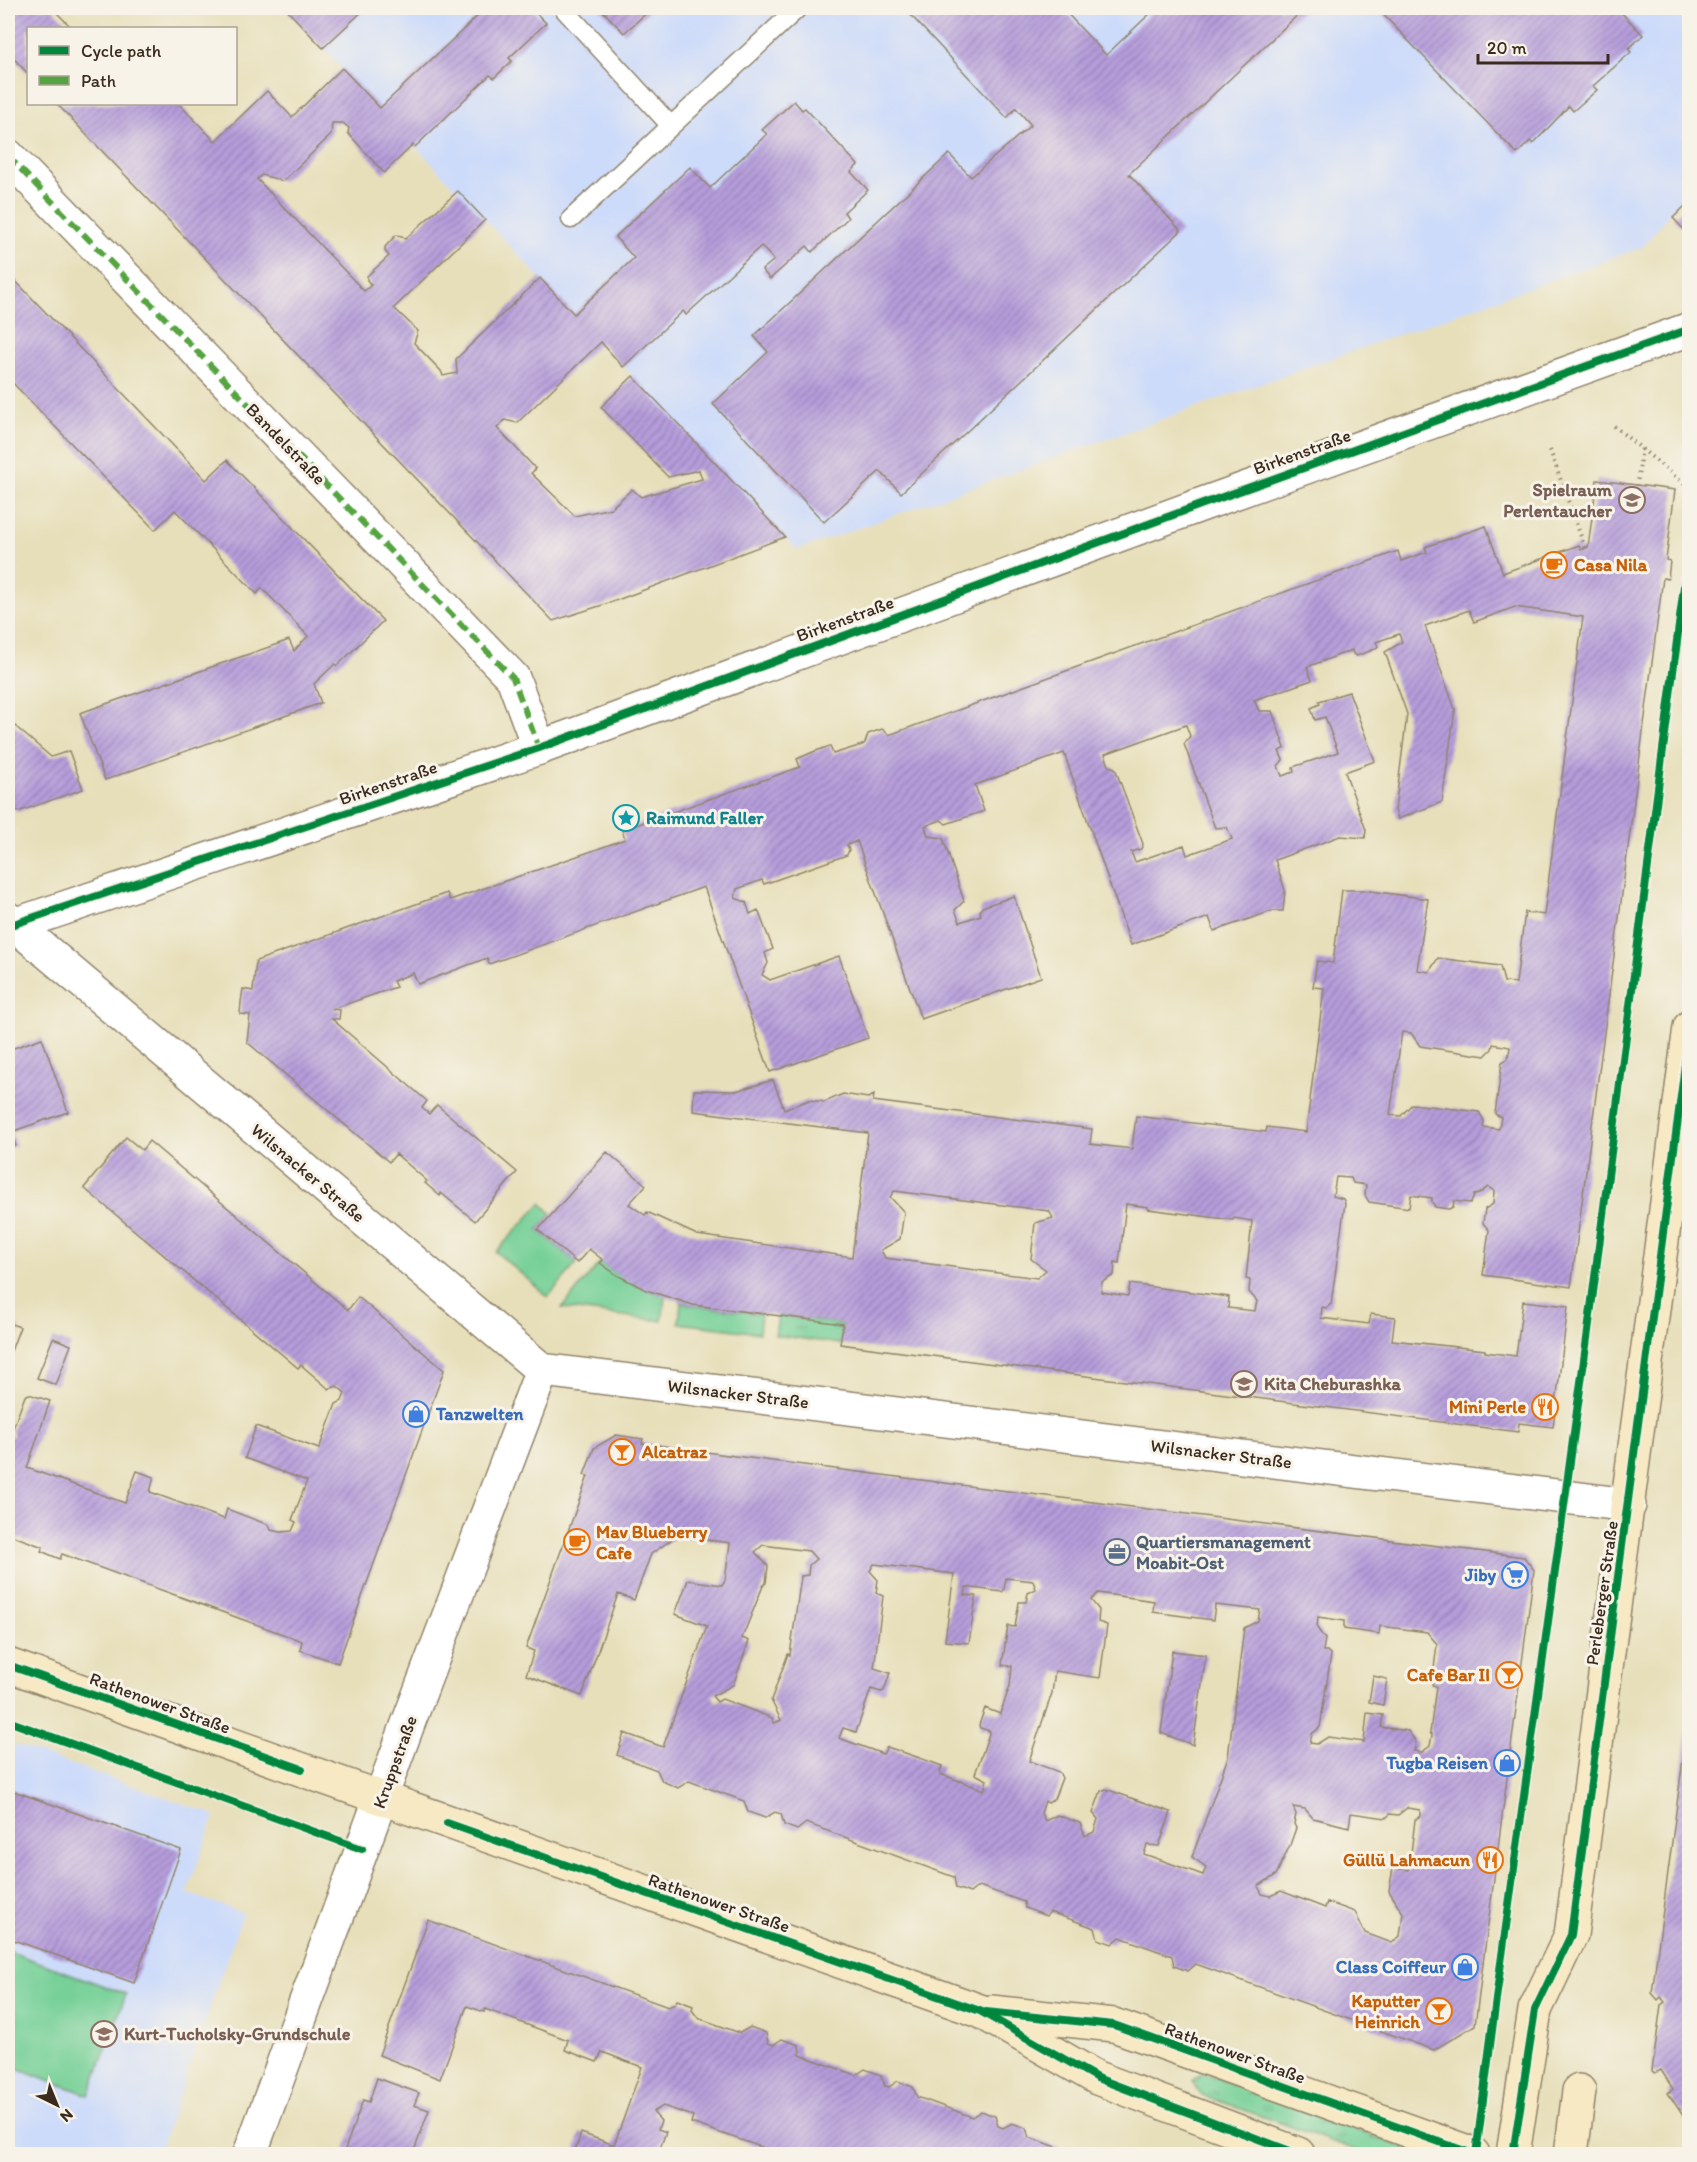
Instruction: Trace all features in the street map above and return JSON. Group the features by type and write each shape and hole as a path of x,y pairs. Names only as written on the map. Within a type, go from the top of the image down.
{"street":[{"name":"Bandelstraße","path":"8,156 513,678 539,748"},
{"name":"Birkenstraße","path":"10,923 539,748 1214,500 1689,329"},
{"name":"Wilsnacker Straße","path":"10,923 542,1370 1629,1505"},
{"name":"Perleberger Straße","path":"1513,2154 1535,2010 1571,1935 1629,1505 1689,1027"},
{"name":"Kruppstraße","path":"250,2154 542,1370"},
{"name":"Rathenower Straße","path":"8,1665 980,2011 1098,2078 1298,2154"},
{"name":"Rathenower Straße","path":"980,2011 1114,2025 1473,2154"},
{"path":"1571,2154 1580,2091"}],"lane":[{"path":"562,8 671,126"},
{"path":"572,219 798,8"}],"path":[{"path":"1614,426 1689,488"},
{"path":"1637,486 1642,448"},
{"path":"1550,450 1585,548"}],"shaded area":[{"path":"285,8 1689,8 1689,188 1643,247 797,550"},
{"name":"Kurt-Tucholsky-Grundschule","path":"8,1742 215,1815 187,1893 243,1913 158,2154 8,2154"}],"green space":[{"path":"541,1203 552,1214 538,1230 577,1263 548,1297 496,1252"},
{"path":"600,1263 631,1282 665,1296 662,1321 562,1308"},
{"path":"681,1302 761,1314 759,1333 679,1323"},
{"path":"778,1316 843,1324 840,1344 775,1335"},
{"path":"8,1951 126,1994 89,2095 8,2065"},
{"path":"1203,2073 1422,2154 1367,2154 1199,2094 1193,2081"}],"building":[{"path":"8,8 52,8 71,27 27,27 27,73 8,52"},
{"path":"285,8 366,8 323,48"},
{"path":"486,8 531,8 546,23 509,58 512,61 494,78 490,75 415,147 413,145 384,173 348,133 349,128 343,123 332,123 331,135 283,181 262,175 257,179 364,291 371,285 367,276 389,256 385,247 396,235 405,239 458,191 485,220 394,308 418,331 414,343 443,376 457,373 456,359 540,278 574,314 634,258 615,237 690,167 710,188 767,134 762,130 794,101 802,110 805,108 858,165 851,172 868,190 844,212 848,218 812,252 807,246 770,279 762,270 774,260 761,246 686,315 683,311 623,367 601,342 517,423 505,420 497,428 536,469 531,473 575,516 611,508 632,489 641,497 702,479 699,470 668,477 601,407 633,376 785,537 612,602 553,621 58,105 180,105 215,141 267,91 292,117 342,68 380,108"},
{"path":"600,8 652,8 624,33"},
{"path":"904,8 1062,8 1106,55 1156,8 1305,8 1129,174 1181,231 901,493 880,471 824,522 713,404 768,352 754,336 949,154 971,177 1031,125 1016,108 1007,118"},
{"path":"1377,8 1617,8 1643,35 1628,49 1631,52 1593,86 1597,90 1573,111 1569,106 1533,144 1530,141 1517,154"},
{"path":"1689,202 1689,235 1673,218"},
{"path":"8,273 206,480 227,460 383,621 337,666 335,664 314,684 321,703 105,780 80,713 289,640 294,651 308,636 262,588 257,594 175,510 155,530 8,378"},
{"path":"1597,480 1675,490 1666,560 1670,561 1668,579 1663,578 1571,1287 1483,1275 1489,1230 1483,1223 1485,1209 1493,1204 1494,1191 1488,1187 1474,1195 1470,1203 1454,1201 1453,1207 1449,1209 1435,1207 1432,1198 1411,1195 1409,1208 1369,1202 1365,1195 1366,1185 1353,1183 1351,1178 1336,1177 1333,1196 1343,1199 1345,1203 1331,1304 1326,1308 1322,1307 1321,1318 1369,1324 1371,1314 1395,1317 1392,1340 1485,1350 1485,1352 1516,1356 1523,1301 1568,1306 1553,1427 1519,1423 1518,1432 840,1344 843,1324 693,1305 646,1290 617,1275 600,1263 603,1260 589,1249 577,1263 538,1230 607,1152 646,1185 629,1204 645,1215 647,1212 697,1235 852,1257 868,1133 693,1111 694,1090 736,1091 773,1080 784,1109 809,1100 825,1102 843,1094 868,1098 874,1095 873,1101 1092,1129 1090,1144 1132,1149 1136,1116 1266,1132 1267,1127 1306,1132 1324,988 1313,987 1317,961 1333,963 1342,890 1364,890 1428,899 1417,970 1429,972 1438,958 1500,966 1504,982 1516,983 1525,912 1544,915 1583,617 1515,607 1474,622 1469,610 1425,626 1455,709 1442,802 1398,819 1395,810 1407,714 1385,652 1402,642 1399,634 1376,642 1378,646 1375,649 1357,656 1352,650 1307,667 1312,680 1254,700 1259,711 1272,711 1285,748 1279,751 1283,760 1278,766 1282,776 1294,772 1293,767 1338,752 1325,717 1315,720 1311,708 1320,704 1319,701 1349,692 1375,761 1345,772 1366,830 1365,838 1340,836 1275,860 1285,890 1283,911 1272,911 1214,931 1209,917 1131,945 1064,753 975,785 984,811 946,824 941,820 925,826 928,836 943,838 964,901 955,910 960,922 981,915 982,907 1014,896 1041,977 921,1019 857,841 847,845 849,850 847,855 764,884 762,880 737,889 735,898 746,902 750,914 758,910 773,949 765,953 768,963 762,975 770,980 839,956 868,1038 770,1072 704,887 489,964 487,958 418,984 413,973 393,981 396,987 332,1009 340,1010 339,1019 332,1019 427,1101 422,1108 429,1114 437,1105 517,1172 475,1221 441,1193 440,1196 425,1183 427,1181 396,1154 389,1162 247,1042 250,1015 240,1014 241,1002 243,989 253,991 256,961 447,893 450,900 625,839 622,830 800,767 797,759 813,752 830,746 833,754 862,745 868,734 882,729 889,735 1398,551 1401,561 1427,552 1425,547 1486,526 1503,573 1579,545 1581,550 1588,547","holes":["1186,725 1190,736 1184,744 1215,828 1227,827 1232,839 1187,855 1184,845 1135,862 1131,852 1141,849 1143,844 1115,768 1109,766 1105,754","1402,1032 1411,1033 1420,1046 1485,1056 1492,1049 1493,1044 1510,1047 1508,1059 1502,1062 1495,1114 1501,1117 1499,1129 1483,1127 1484,1121 1479,1112 1412,1104 1401,1116 1390,1115","894,1191 1049,1211 1053,1218 1035,1223 1031,1259 1046,1270 1037,1278 885,1258 881,1250 900,1239 904,1212 890,1197","1126,1204 1148,1207 1148,1209 1252,1221 1246,1279 1250,1280 1249,1292 1257,1301 1255,1311 1228,1308 1229,1297 1130,1284 1128,1296 1101,1292 1102,1282 1114,1275 1115,1262 1119,1263"]},
{"path":"8,720 51,757 69,751 83,789 18,812 8,803"},
{"path":"42,1038 68,1112 11,1132 16,1146 8,1148 8,1050"},
{"path":"126,1137 142,1150 149,1141 348,1310 358,1297 444,1370 338,1663 300,1650 302,1641 62,1554 60,1559 41,1551 43,1547 8,1534 8,1438 14,1436 12,1431 25,1396 29,1394 50,1401 27,1468 125,1503 137,1471 154,1477 150,1492 224,1519 227,1509 269,1525 271,1530 281,1532 292,1531 296,1522 292,1520 307,1481 245,1458 256,1426 319,1449 336,1404 342,1401 345,1393 337,1386 329,1389 301,1365 298,1368 84,1188"},
{"path":"8,1323 20,1327 8,1359"},
{"path":"53,1338 71,1345 56,1385 37,1378"},
{"path":"616,1435 643,1439 642,1443 742,1457 1524,1557 1534,1570 1475,2025 1434,2050 1196,1964 1188,1971 1174,1966 1172,1956 1120,1937 1112,1944 1098,1939 1095,1928 1050,1912 1046,1916 1025,1908 1024,1902 979,1886 970,1893 956,1888 954,1877 806,1823 797,1830 784,1825 781,1814 775,1812 765,1818 748,1812 744,1801 689,1781 678,1788 662,1781 657,1770 617,1755 624,1733 663,1747 707,1626 675,1614 688,1580 722,1585 725,1580 730,1543 677,1536 651,1554 634,1600 618,1594 582,1696 526,1675 534,1651 526,1648 588,1476 584,1475 594,1448","holes":["763,1545 809,1551 816,1559 809,1565 808,1575 801,1576 790,1655 788,1654 771,1700 781,1720 774,1723 772,1718 722,1699 717,1702 712,1696 733,1685 749,1641 742,1638 766,1583 768,1566 755,1552","874,1564 954,1574 945,1641 969,1643 976,1596 965,1595 966,1587 1002,1592 1006,1578 1033,1581 1036,1589 1028,1593 1026,1602 1019,1602 1015,1627 1008,1626 1002,1665 1012,1666 1010,1686 1000,1714 985,1708 979,1725 980,1728 990,1731 975,1774 987,1780 984,1790 940,1774 942,1766 887,1747 883,1754 839,1738 843,1728 856,1732 871,1689 884,1691 890,1673 874,1668 883,1596 876,1593 878,1580 870,1571","1098,1593 1154,1601 1153,1612 1213,1620 1215,1605 1260,1610 1258,1621 1244,1628 1228,1757 1192,1857 1206,1867 1203,1875 1144,1854 1147,1845 1159,1846 1171,1812 1106,1789 1101,1791 1093,1813 1098,1819 1094,1832 1085,1836 1080,1823 1057,1815 1045,1821 1041,1813 1045,1801 1048,1803 1054,1799 1062,1778 1059,1772 1029,1761 1052,1693 1055,1671 1100,1678 1107,1625 1098,1622 1099,1610 1091,1600","1318,1617 1344,1621 1344,1629 1379,1634 1380,1626 1427,1632 1437,1644 1432,1685 1436,1686 1430,1746 1422,1752 1414,1751 1416,1742 1408,1731 1381,1727 1383,1715 1367,1713 1364,1742 1328,1737 1317,1744 1310,1743 1312,1734 1320,1727 1331,1655 1323,1651 1325,1639 1317,1628","1293,1807 1305,1809 1313,1818 1349,1827 1351,1813 1386,1818 1390,1814 1398,1815 1407,1808 1420,1810 1420,1816 1415,1820 1409,1870 1393,1868 1389,1891 1403,1913 1400,1936 1392,1943 1365,1933 1355,1912 1327,1902 1325,1908 1281,1891 1270,1896 1262,1894 1258,1886 1276,1875 1290,1845 1296,1828 1294,1824 1296,1814"]},
{"path":"1172,1651 1206,1655 1193,1745 1161,1733"},
{"path":"1373,1676 1387,1679 1383,1705 1369,1702"},
{"path":"1688,1721 1689,2125 1668,2093 1673,2089 1661,2070 1655,2073 1652,2071 1661,2005 1665,2002 1661,1997 1658,2000 1652,1993"},
{"path":"8,1789 181,1850 134,1983 8,1938"},
{"path":"428,1920 668,2007 675,2004 677,2000 693,2006 692,2010 698,2018 740,2033 750,2027 766,2033 768,2043 773,2045 782,2039 799,2045 800,2055 856,2075 865,2069 881,2075 885,2086 889,2087 898,2081 913,2087 917,2097 972,2117 981,2111 995,2116 998,2126 1003,2128 1012,2123 1026,2128 1029,2137 1076,2154 782,2154 691,2123 693,2116 663,2106 653,2112 661,2121 658,2129 666,2132 658,2154 574,2154 581,2133 614,2145 642,2067 602,2052 597,2062 565,2050 568,2040 485,2009 484,2012 467,2006 440,2079 379,2055"},
{"path":"377,2078 419,2093 414,2105 429,2110 413,2154 349,2154 350,2151 345,2149 363,2100 369,2102"}],"marked path":[{"path":"8,156 513,678 539,748"}],"cycle path":[{"path":"14,924 539,748 1203,504 1690,329"},
{"path":"1476,2154 1588,1331 1690,540"},
{"path":"1513,2154 1535,2010 1571,1935 1690,1027"},
{"path":"8,1665 302,1769"},
{"path":"8,1721 362,1849"},
{"path":"447,1823 980,2011 1097,2078 1298,2154"},
{"path":"986,2012 1114,2025 1473,2154"}],"place":[{"name":"Spielraum Perlentaucher","path":"1632,500"},
{"name":"Casa Nila","path":"1554,565"},
{"name":"Raimund Faller","path":"626,818"},
{"name":"Kita Cheburashka","path":"1244,1384"},
{"name":"Mini Perle","path":"1545,1407"},
{"name":"Tanzwelten","path":"416,1414"},
{"name":"Alcatraz","path":"622,1452"},
{"name":"Mav Blueberry Cafe","path":"577,1542"},
{"name":"Quartiersmanagement Moabit-Ost","path":"1117,1552"},
{"name":"Jiby","path":"1515,1575"},
{"name":"Cafe Bar II","path":"1509,1675"},
{"name":"Tugba Reisen","path":"1507,1763"},
{"name":"Güllü Lahmacun","path":"1490,1860"},
{"name":"Class Coiffeur","path":"1465,1967"},
{"name":"Kaputter Heinrich","path":"1439,2011"},
{"name":"Kurt-Tucholsky-Grundschule","path":"104,2034"}]}
